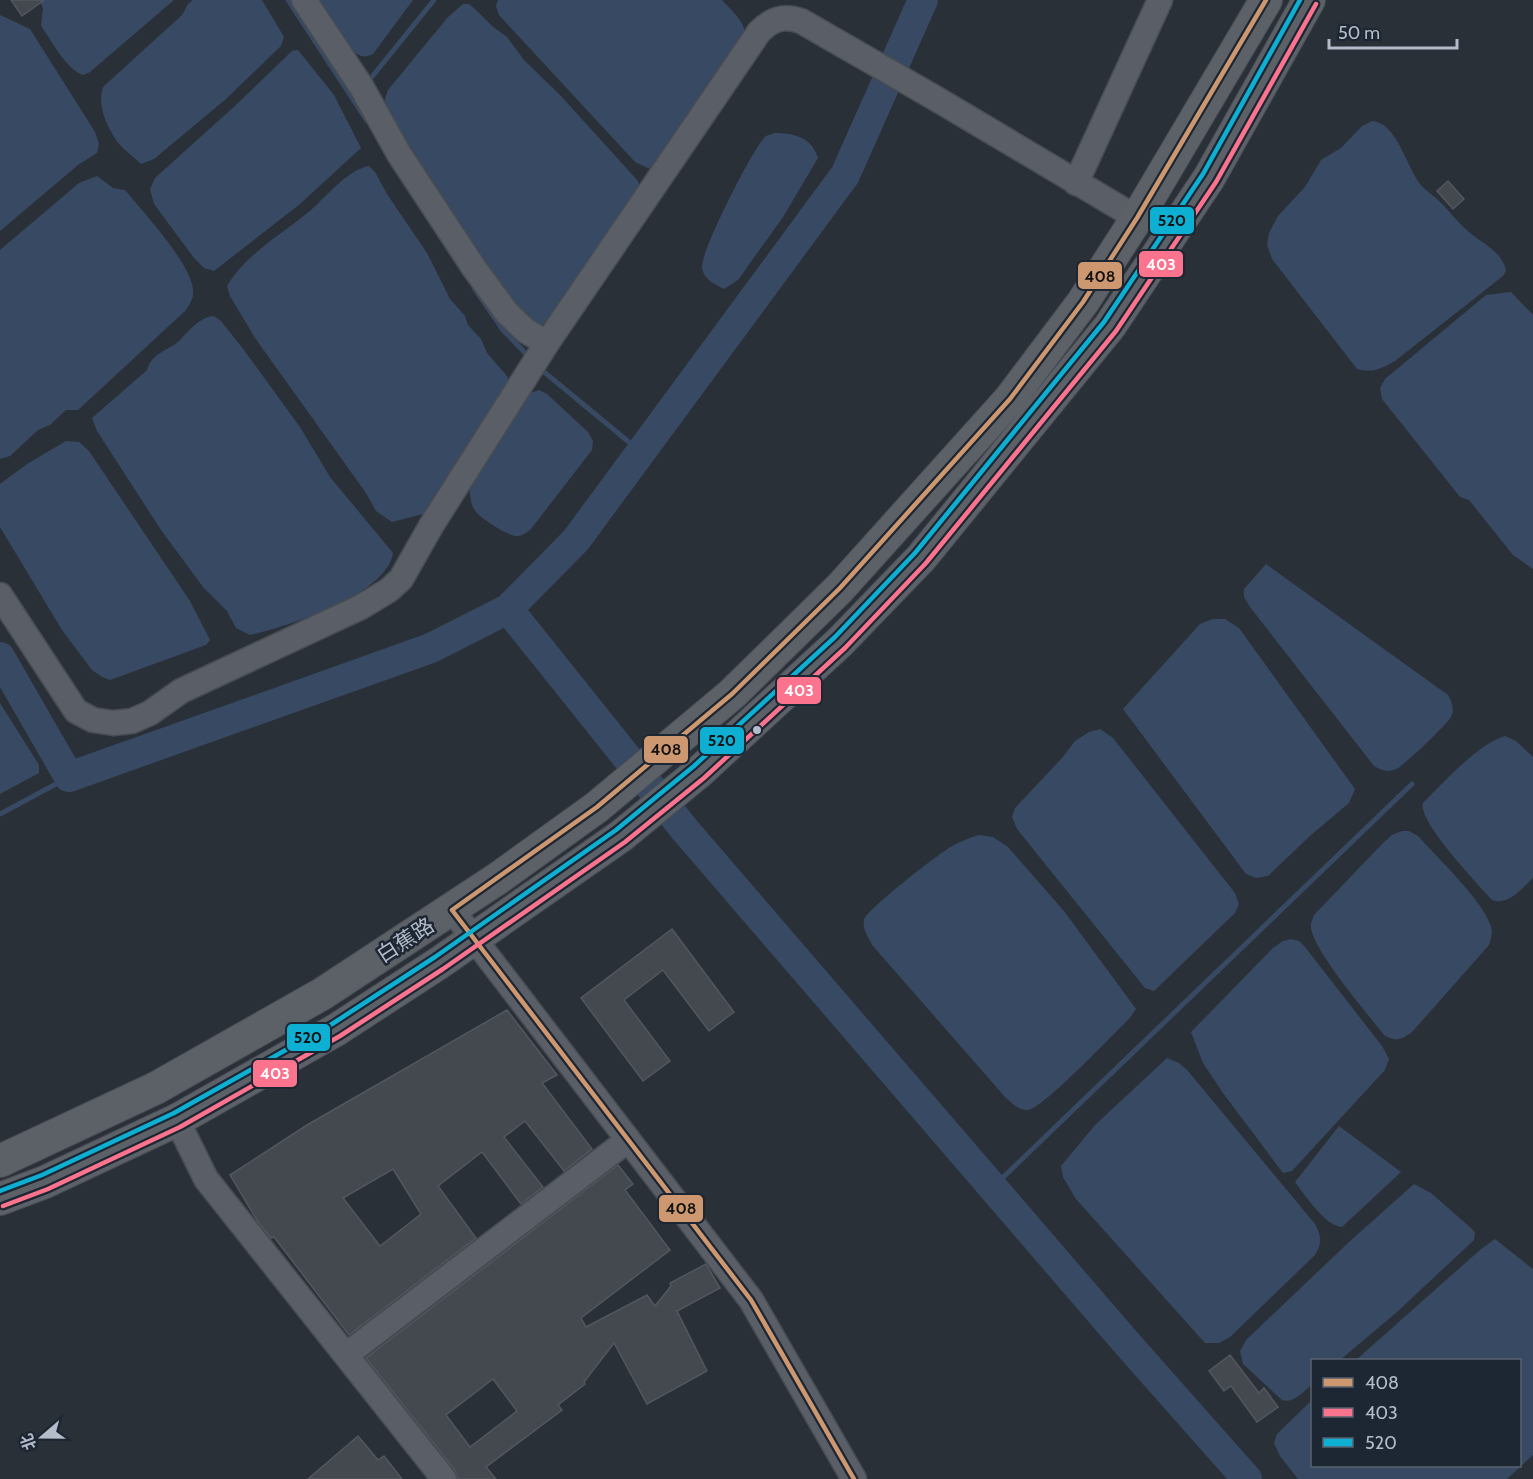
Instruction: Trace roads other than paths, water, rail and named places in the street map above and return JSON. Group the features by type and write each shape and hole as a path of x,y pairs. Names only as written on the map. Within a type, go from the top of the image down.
{"main road":[{"name":"白蕉路","path":"0,1161 156,1088 322,994 452,910 597,807 732,694 840,588 1010,399 1083,302 1137,218 1266,0"},
{"name":"白蕉路","path":"0,1199 45,1182 177,1120 336,1030 474,939 621,836 699,772 840,642 921,558 1110,326 1209,178 1309,0"}],"street":[{"path":"304,0 361,86 399,154 474,268 507,313 526,332 538,357"},
{"path":"1076,183 1160,0"},
{"path":"0,595 76,711 93,720 113,723 132,721 150,713 181,691 361,607 389,590 401,579 431,526 538,357 759,32 778,18 795,19 935,98 1137,218"},
{"path":"452,910 751,1300 854,1479"},
{"path":"177,1120 206,1179 444,1479"},
{"path":"346,1355 628,1140"}],"water":[{"path":"39,0 174,0 90,72 83,75 65,61 41,26 43,8"},
{"path":"193,0 262,0 284,37 281,46 226,99 154,159 141,164 118,143 109,128 102,107 103,87 182,15"},
{"path":"316,0 413,0 373,54 361,56 354,52"},
{"path":"498,0 722,0 741,22 746,38 652,170 635,162 499,15 496,6"},
{"path":"463,4 469,4 507,37 524,60 561,96 638,181 641,195 560,308 544,324 538,326 512,307 409,153 386,111 385,99 388,90 448,17"},
{"path":"0,15 30,29 95,132 99,144 97,153 78,165 0,231"},
{"path":"298,50 334,95 361,148 300,204 214,271 204,268 154,204 150,189 155,178 292,51"},
{"path":"1372,121 1381,123 1388,129 1401,147 1421,185 1473,236 1500,257 1506,270 1503,276 1395,361 1381,368 1367,371 1357,369 1272,259 1267,245 1269,233 1278,216 1305,187 1321,160 1341,148 1362,126"},
{"path":"775,133 802,138 812,146 818,158 783,217 738,280 724,289 705,276 702,268 703,259 728,200 751,159 766,136"},
{"path":"369,166 427,253 450,299 465,316 468,325 481,339 487,353 511,384 461,467 423,514 392,522 376,511 366,493 255,338 230,296 227,286 254,254 310,211 345,178"},
{"path":"97,176 113,188 125,190 165,238 190,279 193,290 192,298 185,311 78,410 66,410 50,425 38,430 10,456 0,459 0,250 79,183"},
{"path":"1511,292 1533,315 1533,569 1513,555 1469,500 1460,497 1382,399 1380,388 1385,379 1486,295"},
{"path":"214,316 221,321 244,350 300,427 330,477 393,553 387,568 355,595 309,617 250,635 236,628 227,611 203,587 161,530 97,431 92,418 147,370 156,356 179,341 199,322"},
{"path":"539,390 547,394 588,432 593,441 592,450 531,529 522,535 514,536 496,527 476,512 471,502 469,484 523,395"},
{"path":"66,441 79,442 89,451 190,601 210,640 206,645 110,680 92,670 62,630 0,527 0,484 27,464"},
{"path":"1266,564 1448,695 1453,712 1451,717 1425,745 1400,766 1387,771 1374,766 1250,607 1244,597 1244,589"},
{"path":"1213,619 1225,619 1239,628 1355,789 1349,803 1268,876 1256,878 1246,874 1123,709 1200,624"},
{"path":"0,703 39,765 39,773 0,794"},
{"path":"1100,729 1113,738 1235,893 1239,904 1235,913 1154,991 1145,988 1017,829 1012,817 1015,808 1075,741 1089,732"},
{"path":"1505,736 1516,741 1533,757 1533,878 1509,899 1498,901 1492,900 1462,867 1429,824 1423,803 1473,755"},
{"path":"1409,831 1418,836 1459,880 1487,917 1492,934 1489,945 1412,1032 1401,1038 1392,1039 1384,1035 1343,983 1315,939 1311,923 1314,915 1384,842 1392,835"},
{"path":"979,835 993,837 1008,847 1064,911 1136,1009 1129,1019 1063,1084 1037,1106 1028,1110 1019,1108 1005,1097 873,946 864,927 864,920 868,914 903,883 949,848"},
{"path":"1291,939 1299,941 1305,947 1382,1046 1389,1059 1385,1070 1292,1171 1283,1173 1203,1063 1191,1032 1273,948"},
{"path":"1167,1058 1179,1063 1188,1071 1315,1224 1320,1236 1315,1255 1230,1337 1219,1343 1205,1343 1076,1199 1063,1177 1061,1166 1095,1125"},
{"path":"1339,1126 1401,1172 1342,1227 1322,1216 1295,1182"},
{"path":"1414,1184 1431,1193 1475,1233 1474,1240 1397,1312 1341,1359 1311,1359 1311,1385 1295,1399 1282,1400 1243,1364 1240,1351 1246,1340"},
{"path":"1495,1239 1533,1269 1533,1455 1521,1466 1521,1359 1357,1359"},
{"path":"1311,1401 1311,1467 1520,1467 1507,1479 1298,1479 1280,1456 1274,1443 1277,1434"}],"waterway":[{"path":"288,0 367,121"},
{"path":"367,83 434,0"},
{"path":"0,657 69,777 431,648 508,609 576,540 845,175 923,0"},
{"path":"474,288 503,330 530,358"},
{"path":"538,367 641,452"},
{"path":"508,609 685,830 1124,1340 1247,1479"},
{"path":"0,814 69,777"},
{"path":"993,1187 1412,784"}]}
